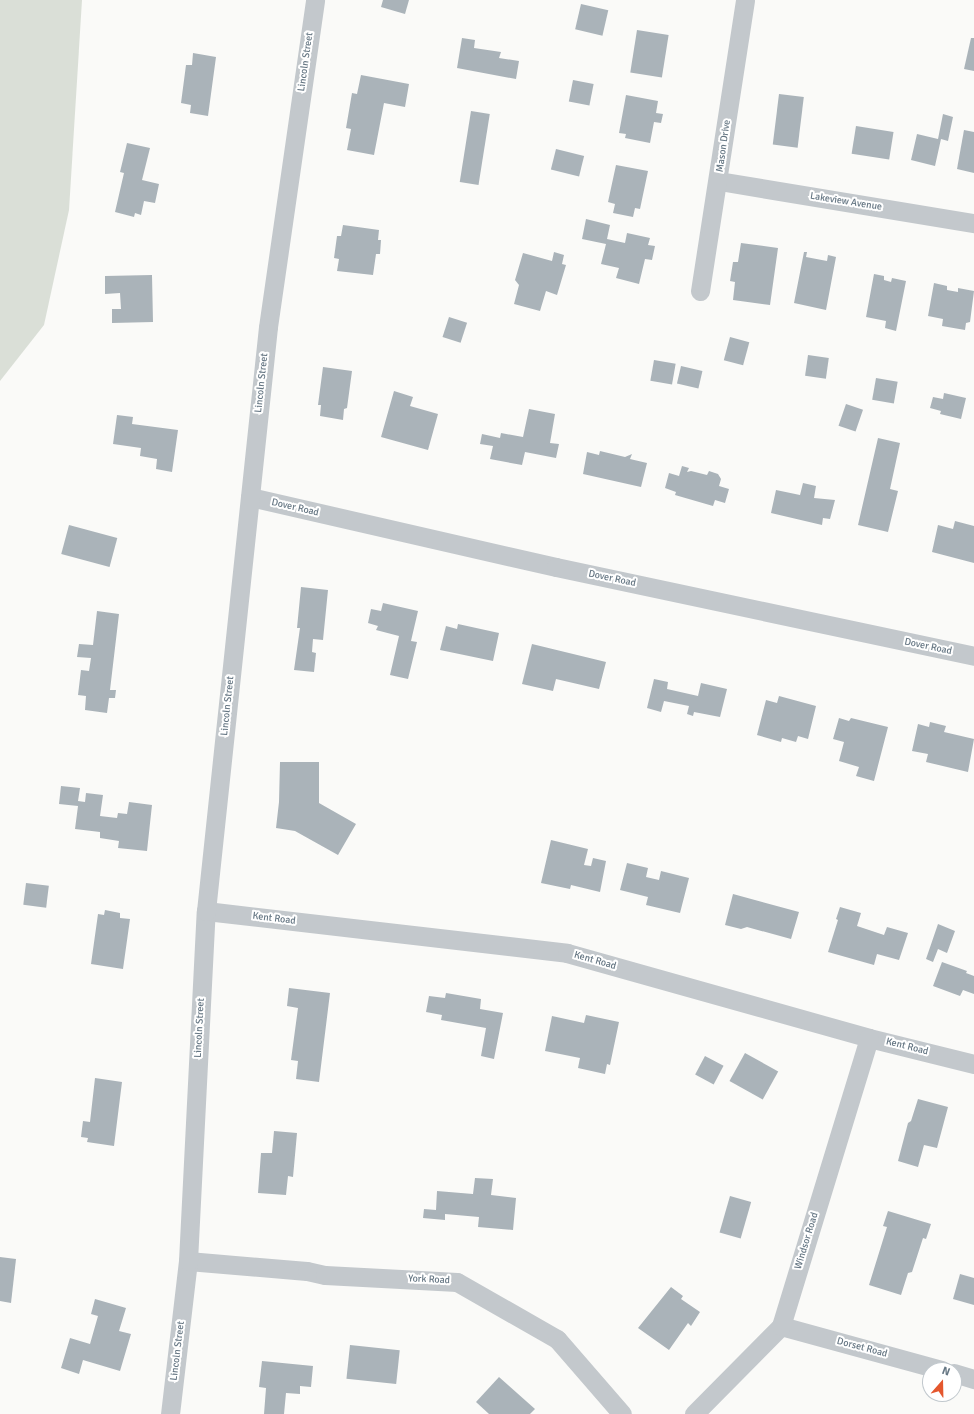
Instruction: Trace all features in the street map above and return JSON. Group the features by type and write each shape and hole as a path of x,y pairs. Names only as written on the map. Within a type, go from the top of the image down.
{"street":[{"name":"Lincoln Street","path":"170,1414 188,1261 206,911 268,327 315,0"},
{"name":"Mason Drive","path":"700,291 719,181 746,0"},
{"name":"Lakeview Avenue","path":"719,181 974,223"},
{"name":"Dover Road","path":"250,497 556,567 974,656"},
{"name":"Kent Road","path":"206,911 567,953 869,1038 974,1064"},
{"name":"Windsor Road","path":"694,1414 782,1326 869,1038"},
{"name":"York Road","path":"188,1261 307,1271 325,1275 457,1282 556,1339 622,1414"},
{"name":"Dorset Road","path":"782,1326 922,1364"},
{"path":"962,1375 974,1379"}],"shaded area":[{"path":"0,0 82,0 69,210 44,325 0,381"}],"building":[{"path":"383,0 409,0 405,14 381,7"},
{"path":"581,4 608,10 602,36 575,29"},
{"path":"637,30 669,35 662,77 630,72"},
{"path":"462,38 475,40 474,48 501,52 499,58 519,61 516,79 457,68"},
{"path":"971,38 974,38 974,71 964,69"},
{"path":"193,53 216,57 208,116 190,113 191,105 181,103 186,65 192,65"},
{"path":"361,75 409,84 405,107 384,103 374,155 347,150 351,129 346,128 352,93 357,94"},
{"path":"573,80 594,84 589,106 569,102"},
{"path":"779,94 804,97 798,148 773,145"},
{"path":"626,95 658,101 656,113 663,114 661,123 654,122 650,143 625,138 626,134 619,133"},
{"path":"471,111 490,114 479,185 460,182"},
{"path":"943,114 953,117 948,141 941,139 935,166 911,160 917,134 938,139"},
{"path":"856,126 894,132 889,160 852,154"},
{"path":"964,130 974,132 974,173 957,169"},
{"path":"127,143 150,148 142,180 159,184 155,203 144,201 141,215 135,213 134,217 115,212 124,173 120,172"},
{"path":"556,149 584,156 579,176 551,169"},
{"path":"616,165 648,171 640,209 635,208 633,217 613,213 615,204 608,202"},
{"path":"586,219 610,225 607,239 625,243 627,233 650,238 648,245 655,246 652,260 645,259 639,284 616,278 619,268 601,264 606,244 582,239"},
{"path":"343,225 379,230 378,240 381,240 380,254 376,254 373,275 337,271 339,259 334,258 337,236 341,236"},
{"path":"741,243 778,248 770,305 733,300 735,282 730,281 733,262 738,262"},
{"path":"554,252 564,255 562,264 566,265 557,295 546,291 540,311 514,304 519,285 515,280 523,253 552,261"},
{"path":"804,252 807,252 806,257 827,261 828,255 836,257 826,310 794,303"},
{"path":"874,274 884,276 884,280 891,282 892,278 906,281 896,331 885,328 886,321 866,317"},
{"path":"152,275 153,322 112,323 112,309 121,309 120,293 105,294 105,276"},
{"path":"934,283 947,286 947,290 958,292 958,288 974,291 970,322 966,323 965,330 942,326 943,319 928,316"},
{"path":"449,317 467,323 461,343 443,337"},
{"path":"730,337 749,342 743,365 724,360"},
{"path":"808,355 829,358 826,379 805,376"},
{"path":"654,360 676,364 672,385 650,381"},
{"path":"681,366 702,371 698,388 677,384"},
{"path":"323,367 352,371 347,408 344,409 343,420 320,416 321,405 318,405"},
{"path":"876,378 898,382 894,403 872,400"},
{"path":"394,391 413,397 410,406 438,414 428,450 381,437"},
{"path":"944,393 966,398 961,419 940,414 941,411 930,408 933,397 943,399"},
{"path":"846,404 863,410 856,432 839,426"},
{"path":"529,409 555,414 550,443 559,444 556,458 525,452 522,465 490,459 493,446 480,444 482,434 500,438 501,433 523,437"},
{"path":"117,415 133,417 132,424 178,430 172,472 156,469 157,459 140,456 141,448 113,444"},
{"path":"878,438 900,443 890,489 898,491 888,532 858,525"},
{"path":"600,451 625,457 632,454 630,459 647,463 641,487 583,474 587,452 599,455"},
{"path":"682,466 689,468 687,472 691,471 707,475 709,471 718,474 721,479 719,486 729,489 725,503 715,500 713,506 675,495 676,492 665,488 669,473 679,476"},
{"path":"803,483 816,486 814,498 835,500 830,519 823,518 822,525 771,513 776,490 800,495"},
{"path":"955,521 974,526 974,563 932,552 938,525 953,529"},
{"path":"69,525 117,538 110,567 61,554"},
{"path":"301,587 328,590 323,640 313,639 312,652 316,653 314,672 294,670 300,628 297,628"},
{"path":"383,603 418,611 411,641 417,642 408,679 390,675 399,636 376,630 378,626 368,623 371,609 381,611"},
{"path":"97,611 119,614 110,690 116,690 115,698 109,698 107,713 85,710 86,696 78,695 81,670 89,671 91,658 77,657 79,644 93,645"},
{"path":"458,624 499,633 493,661 440,650 446,626 457,629"},
{"path":"532,644 606,662 599,689 556,679 553,691 522,684"},
{"path":"654,679 668,682 667,689 698,696 701,683 727,689 720,717 694,712 693,716 687,714 689,706 664,701 661,712 647,708"},
{"path":"779,696 816,706 808,739 798,736 796,742 782,738 781,742 757,735 766,700 777,703"},
{"path":"839,718 849,721 851,718 888,727 874,781 856,776 859,767 839,761 844,742 833,739"},
{"path":"930,722 946,726 944,732 974,739 968,772 926,762 928,754 912,751 918,724 929,727"},
{"path":"280,762 319,762 319,803 356,824 338,855 295,831 276,828 279,802"},
{"path":"61,786 80,788 78,801 85,802 86,793 103,795 100,816 117,818 118,813 127,814 129,802 152,805 147,851 118,848 119,841 100,838 100,832 75,829 78,806 59,804"},
{"path":"551,840 588,849 584,865 591,866 593,858 606,861 600,892 571,885 570,889 541,883"},
{"path":"627,863 648,868 646,877 659,880 661,871 689,878 680,913 646,905 648,897 620,890"},
{"path":"26,883 49,886 46,908 23,905"},
{"path":"733,894 799,912 791,939 747,927 741,929 725,925"},
{"path":"840,907 861,913 857,926 884,935 887,927 908,933 899,960 877,954 874,965 828,952 838,920 836,919"},
{"path":"105,910 120,913 120,918 130,919 123,969 91,964 98,914 104,915"},
{"path":"938,924 955,931 947,953 938,949 933,962 926,959"},
{"path":"942,962 967,971 966,973 974,976 974,994 963,990 960,996 933,986"},
{"path":"289,988 330,993 319,1082 296,1079 298,1061 291,1060 298,1008 287,1006"},
{"path":"446,993 481,999 480,1009 503,1013 494,1059 481,1056 486,1028 441,1020 442,1015 426,1012 429,996 445,998"},
{"path":"586,1015 619,1022 610,1065 607,1064 605,1074 578,1068 580,1058 545,1051 552,1016 584,1023"},
{"path":"745,1053 778,1071 763,1099 729,1081"},
{"path":"705,1056 724,1066 714,1084 695,1075"},
{"path":"95,1078 122,1082 114,1146 87,1142 88,1138 81,1137 83,1121 90,1122"},
{"path":"918,1099 948,1107 937,1148 924,1145 918,1167 898,1161 908,1123 911,1121"},
{"path":"274,1131 297,1133 293,1177 288,1176 286,1195 258,1193 261,1153 272,1153"},
{"path":"475,1178 493,1179 491,1195 516,1198 513,1230 478,1227 479,1217 445,1214 445,1220 423,1218 424,1209 436,1210 437,1191 473,1194"},
{"path":"730,1196 751,1202 741,1239 720,1233"},
{"path":"888,1211 931,1224 926,1239 923,1238 912,1272 908,1273 901,1295 869,1285 887,1227 883,1226"},
{"path":"0,1257 16,1259 11,1303 0,1301"},
{"path":"960,1274 974,1278 974,1305 953,1299"},
{"path":"671,1287 683,1296 681,1299 700,1312 691,1326 688,1323 669,1350 638,1328"},
{"path":"95,1299 126,1308 119,1331 131,1334 120,1371 83,1360 79,1374 61,1368 70,1338 90,1344 98,1316 91,1314"},
{"path":"350,1345 400,1350 396,1384 346,1379"},
{"path":"262,1361 313,1366 311,1387 300,1386 300,1394 286,1393 284,1414 264,1414 266,1388 259,1387"},
{"path":"499,1377 535,1409 530,1414 489,1414 476,1402"}]}
